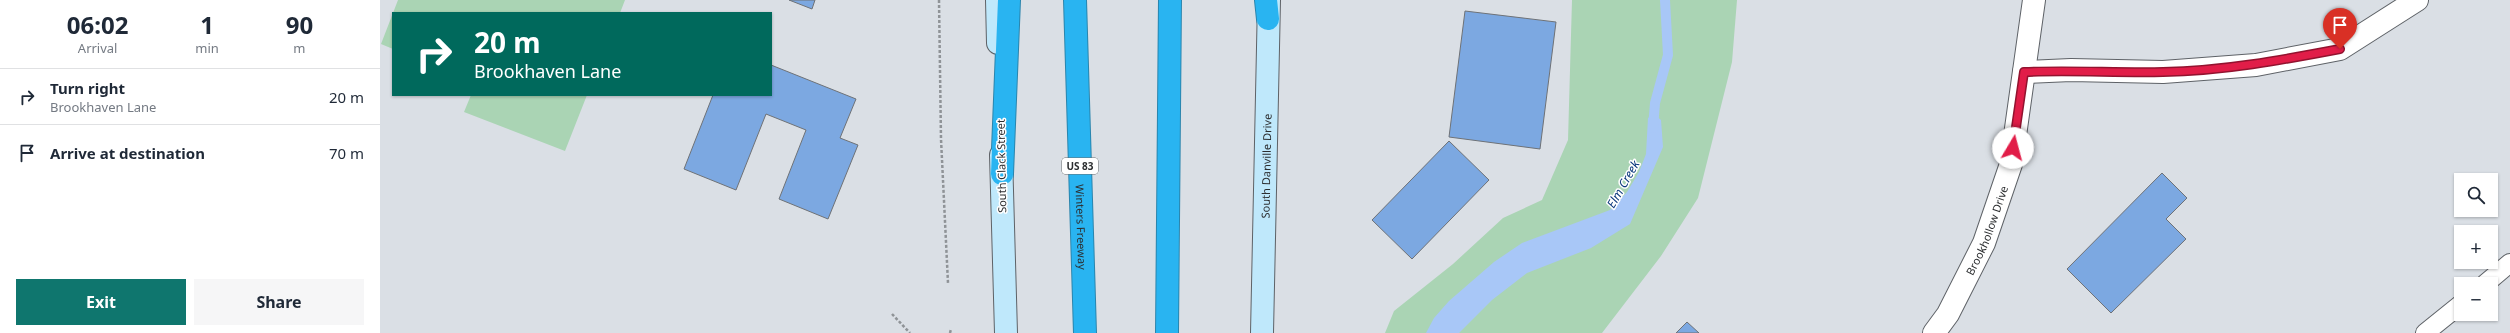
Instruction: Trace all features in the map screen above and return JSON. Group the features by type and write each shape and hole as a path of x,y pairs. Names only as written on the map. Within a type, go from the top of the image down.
{"highway":[{"path":"1002,174 1009,0"},
{"name":"Winters Freeway","path":"1075,0 1085,333"},
{"path":"1167,333 1170,0"}],"main road":[{"name":"South Clack Street","path":"997,0 1006,333"},
{"name":"South Danville Drive","path":"1262,333 1268,6"}],"street":[{"name":"Brookhollow Drive","path":"1934,333 1948,314 1984,243 2011,164 2034,0"},
{"path":"2024,72 2071,70 2163,72 2256,65 2340,49 2417,0"}],"lane":[{"path":"2493,277 2510,263"},
{"path":"2425,333 2454,310"}],"path":[{"path":"939,0 942,139 948,283"},
{"path":"892,314 910,333"},
{"path":"950,333 951,329"}],"green space":[{"path":"398,0 625,0 620,12 393,12"},
{"path":"1572,0 1737,0 1732,62 1698,198 1661,256 1602,333 1385,333 1394,311 1453,264 1503,218 1542,200 1568,140"},
{"path":"392,16 392,49 381,44"},
{"path":"471,96 587,96 565,151 464,112"}],"water":[{"path":"1654,114 1661,120 1663,147 1630,224 1591,248 1527,273 1492,300 1459,333 1426,333 1434,318 1449,301 1494,262 1522,243 1610,210 1627,192 1639,172 1646,154 1648,118"}],"building":[{"path":"789,0 815,0 812,9"},
{"path":"1465,11 1556,22 1540,149 1449,137"},
{"path":"772,65 856,99 840,138 858,145 828,219 779,199 806,130 766,114 736,190 684,169 713,96 772,96"},
{"path":"1449,141 1489,180 1412,259 1372,220"},
{"path":"2162,173 2187,198 2166,219 2186,239 2111,313 2067,269"},
{"path":"1687,322 1699,333 1676,333"}],"waterway":[{"name":"Elm Creek","path":"1653,128 1655,103 1668,55 1665,0"}],"route":[{"path":"2013,148 2024,72 2071,70 2163,72 2256,65 2340,49"}]}
